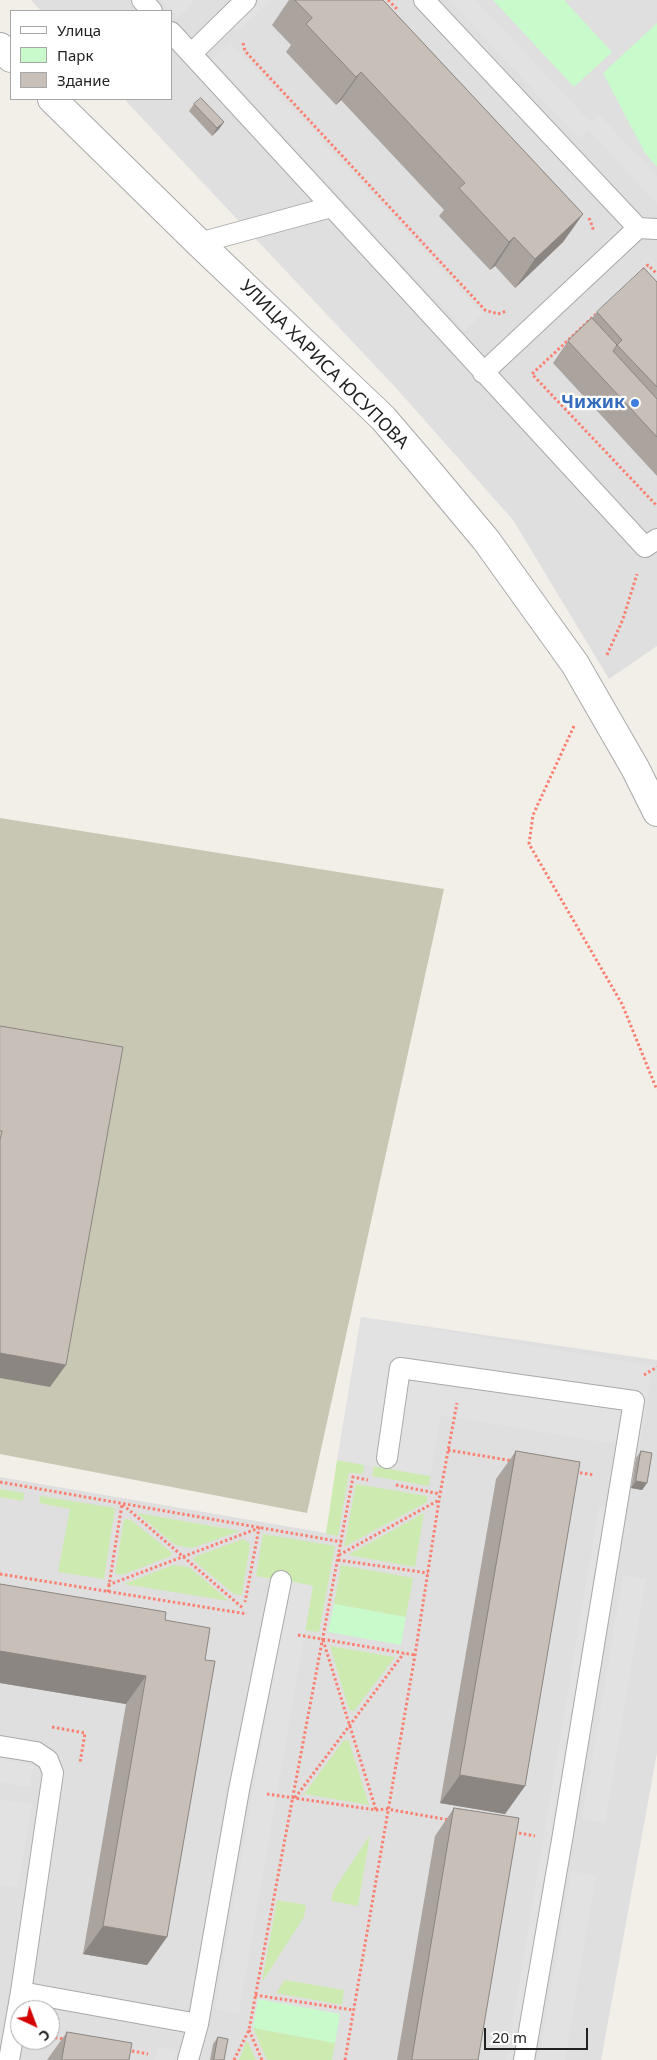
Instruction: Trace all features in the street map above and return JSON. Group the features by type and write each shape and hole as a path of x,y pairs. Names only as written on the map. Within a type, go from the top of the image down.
{"street":[{"path":"0,47 10,57"},
{"name":"УЛИЦА ХАРИСА ЮСУПОВА","path":"53,100 199,244 383,418 486,540 575,664 635,768 657,812"}],"lane":[{"path":"142,0 151,10"},
{"path":"190,54 246,0"},
{"path":"424,0 648,228 483,373"},
{"path":"172,33 483,373 651,543"},
{"path":"199,244 330,207"},
{"path":"386,1458 400,1368 634,1401 524,2060"},
{"path":"188,2060 198,2024 239,1790 281,1581"},
{"path":"0,1746 36,1752 48,1760 53,1773 21,1992 9,2060"},
{"path":"21,1992 198,2024"}],"path":[{"path":"388,0 401,14"},
{"path":"242,38 245,51 485,310 498,314 514,308"},
{"path":"588,216 593,228 590,235"},
{"path":"641,272 648,265 657,274"},
{"path":"598,312 532,374 657,506"},
{"path":"603,664 623,619 651,543"},
{"path":"578,717 533,815 529,844 622,1004 657,1090"},
{"path":"345,2060 461,1378"},
{"path":"448,1450 522,1463"},
{"path":"569,1471 597,1476"},
{"path":"234,2060 249,2030 353,1477 372,1481"},
{"path":"0,1482 342,1542"},
{"path":"392,1484 440,1494"},
{"path":"339,1556 439,1500"},
{"path":"122,1504 244,1612"},
{"path":"108,1592 122,1504"},
{"path":"108,1584 259,1528"},
{"path":"244,1612 259,1528"},
{"path":"338,1560 428,1574"},
{"path":"0,1574 244,1612 271,1624 323,1640 415,1656"},
{"path":"323,1640 376,1810"},
{"path":"294,1798 404,1653"},
{"path":"239,1790 376,1810 387,1809 453,1821"},
{"path":"510,1831 562,1840"},
{"path":"255,1995 353,2010"},
{"path":"249,2030 262,2060"},
{"path":"60,2038 70,2040"},
{"path":"119,2049 148,2054"}],"shaded area":[{"path":"31,0 657,0 657,646 609,679 513,520 396,388 125,100 172,100 172,10 40,10"},
{"path":"160,0 191,0 194,3 178,18"},
{"path":"255,0 272,0 237,32 229,23"},
{"path":"449,0 476,0 590,122 599,114 657,176 657,204 589,130 579,139"},
{"path":"230,42 483,314 465,331 212,59"},
{"path":"0,818 444,889 307,1513 0,1454"},
{"path":"361,1317 657,1360 657,1753 601,2060 0,2060 0,1477 326,1533"},
{"path":"361,1317 653,1366 639,1448 441,1415 430,1476 337,1460"},
{"path":"599,1506 613,1509 521,2060 506,2060"},
{"path":"623,1575 646,1579 605,1823 582,1819"},
{"path":"290,1581 313,1586 239,2013 215,2009"},
{"path":"0,1759 34,1765 30,1787 0,1782"},
{"path":"0,1799 32,1804 18,1888 0,1885"},
{"path":"571,1871 596,1876 565,2060 539,2060"},
{"path":"158,2046 177,2050 175,2060 155,2060"}],"green space":[{"path":"493,0 564,0 612,52 574,87"},
{"path":"657,23 657,167 645,153 603,73"},
{"path":"337,1460 364,1465 363,1474 349,1473 338,1536 326,1534"},
{"path":"374,1466 430,1476 429,1486 372,1476"},
{"path":"356,1484 427,1496 427,1502 344,1547"},
{"path":"0,1489 24,1493 23,1501 0,1497"},
{"path":"40,1496 115,1508 104,1579 58,1572 70,1509 39,1503"},
{"path":"137,1513 240,1531 192,1548 175,1545"},
{"path":"424,1513 415,1567 348,1555"},
{"path":"124,1519 131,1520 172,1553 171,1556 122,1575 115,1573"},
{"path":"263,1534 335,1546 319,1632 305,1630 312,1586 256,1576"},
{"path":"243,1539 250,1544 242,1595 234,1594 193,1560 194,1557"},
{"path":"173,1565 189,1567 229,1601 124,1584"},
{"path":"341,1565 413,1578 406,1617 334,1604"},
{"path":"334,1604 406,1617 401,1645 328,1632"},
{"path":"330,1646 395,1657 354,1711 349,1710"},
{"path":"344,1740 349,1741 369,1805 304,1794"},
{"path":"370,1835 358,1906 331,1901 333,1891"},
{"path":"277,1900 306,1905 304,1917 262,1982"},
{"path":"285,1980 344,1990 342,2005 276,1993"},
{"path":"258,1999 340,2014 335,2043 253,2028"},
{"path":"253,2028 335,2043 332,2060 267,2060"},
{"path":"247,2040 256,2060 239,2060"}],"building":[{"path":"295,0 383,0 583,214 535,259 514,237 509,242 459,188 465,183 361,72 356,77 306,24 312,18"},
{"path":"201,98 224,122 217,128 194,104"},
{"path":"644,268 657,282 657,387 617,345 622,340 597,312"},
{"path":"592,318 617,345 613,351 657,399 657,437 568,341"},
{"path":"0,1026 123,1047 66,1365 0,1353 0,1140 2,1131 0,1131"},
{"path":"516,1451 580,1462 525,1786 460,1775"},
{"path":"641,1451 652,1453 647,1483 636,1481"},
{"path":"0,1584 166,1612 165,1620 210,1628 205,1660 215,1661 167,1937 103,1926 146,1676 0,1651"},
{"path":"454,1808 519,1818 478,2060 412,2060"},
{"path":"67,2032 132,2043 129,2060 62,2060"},
{"path":"218,2037 228,2039 224,2060 214,2060"}],"place":[{"name":"Чижик","path":"635,403"}]}
